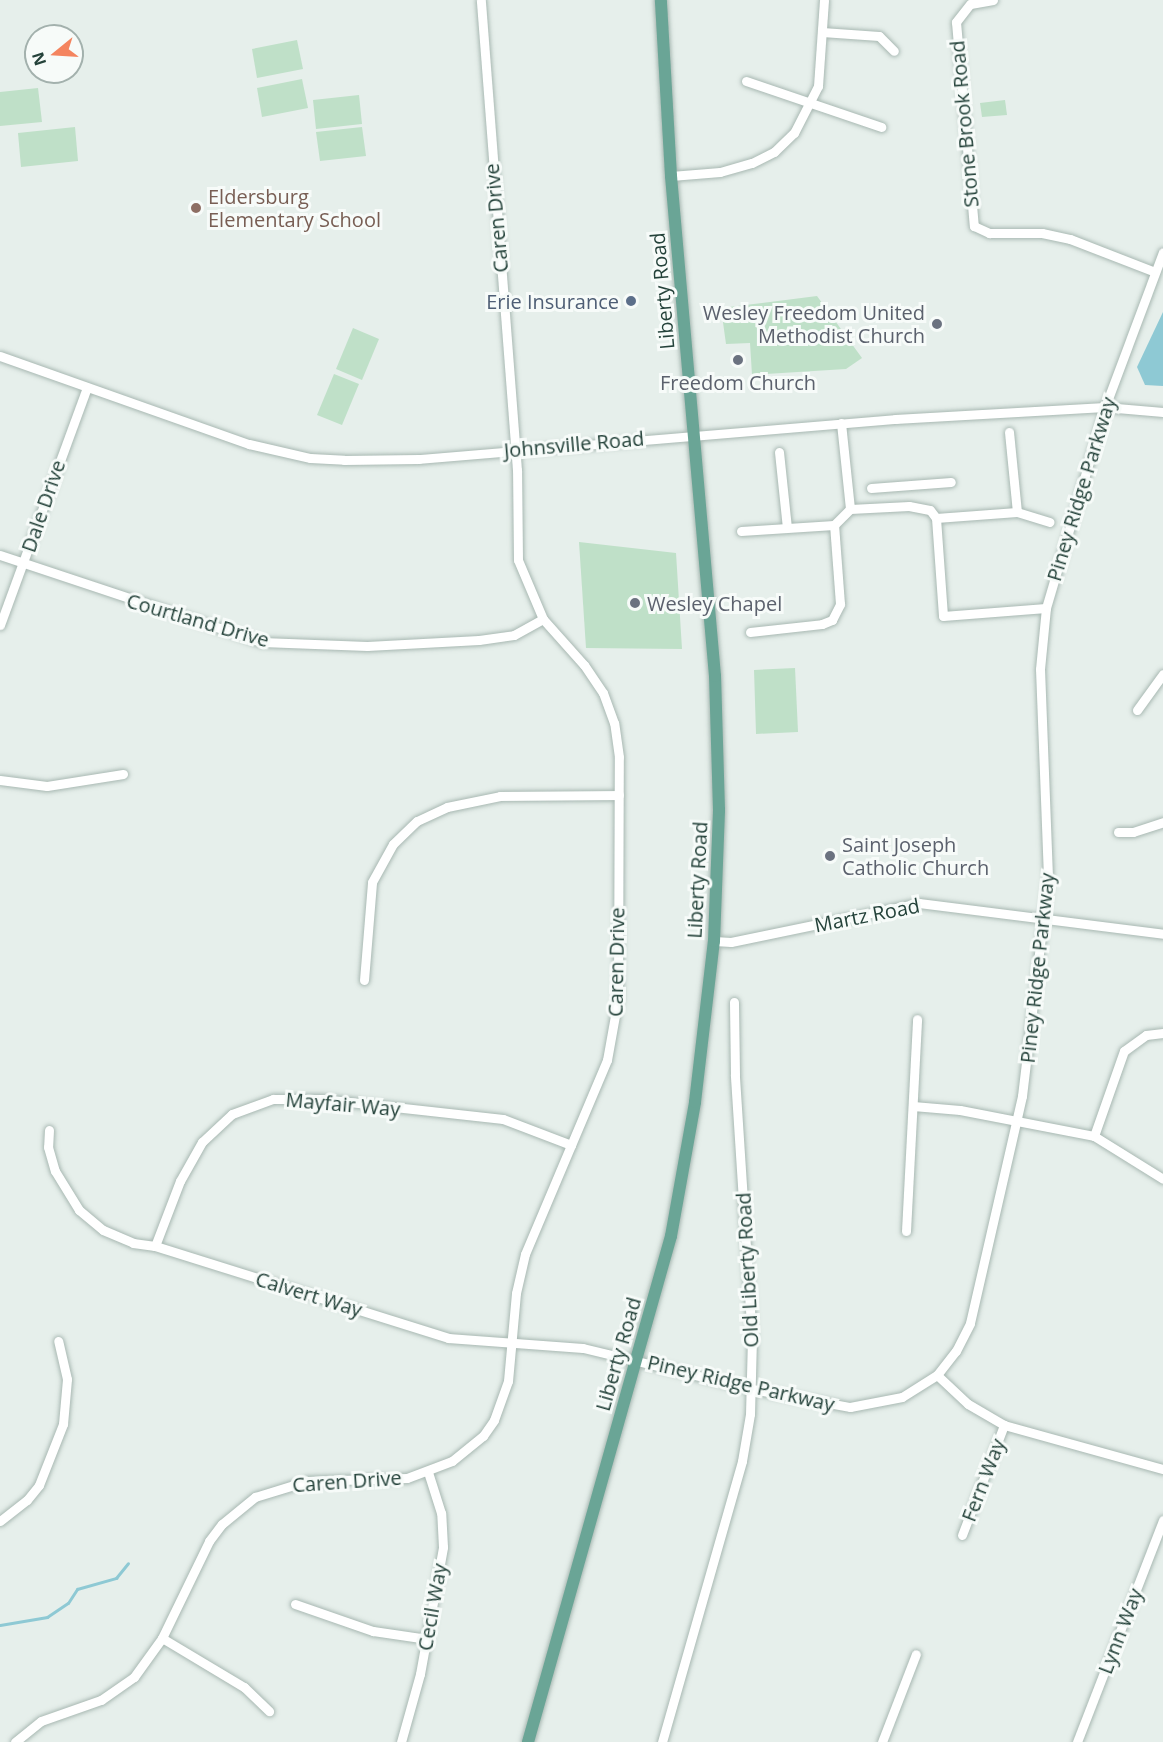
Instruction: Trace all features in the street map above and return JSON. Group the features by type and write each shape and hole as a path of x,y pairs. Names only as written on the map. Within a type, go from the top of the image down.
{"main road":[{"name":"Liberty Road","path":"528,1742 671,1236 684,1169 714,941 719,810 717,718 671,176 662,0"}],"street":[{"name":"Caren Drive","path":"15,1742 41,1721 101,1700 122,1687 162,1638 209,1540 236,1511 255,1497 307,1481 387,1481 428,1472 467,1450 494,1420 508,1381 510,1343 525,1254 598,1088 616,1020 619,757 609,705 595,678 543,619 518,560 516,450 480,0"},
{"path":"671,176 720,172 762,159 794,133 812,103 818,86 824,0"},
{"name":"Stone Brook Road","path":"993,0 970,4 956,22 974,226 989,233 1042,233 1070,239 1155,272"},
{"path":"822,32 879,36 894,51"},
{"path":"746,81 881,127"},
{"name":"Piney Ridge Parkway","path":"637,1360 752,1389 837,1406 863,1407 902,1397 937,1375 956,1351 970,1323 1017,1121 1045,919 1048,813 1040,669 1046,608 1105,407 1163,252"},
{"name":"Johnsville Road","path":"0,356 249,444 310,458 390,460 694,433 1105,407 1163,412"},
{"name":"Dale Drive","path":"0,625 87,387"},
{"path":"841,423 850,509"},
{"path":"1009,432 1017,512"},
{"path":"779,452 788,528"},
{"path":"871,488 951,482"},
{"path":"907,486 909,506"},
{"path":"741,531 834,525 850,509 909,506 921,507 936,518 1017,512 1049,522"},
{"path":"936,518 943,616 1046,608"},
{"path":"750,632 832,620 840,604 834,525"},
{"name":"Courtland Drive","path":"0,555 262,642 367,646 479,640 514,635 543,619"},
{"path":"1137,711 1163,674"},
{"path":"0,780 47,786 123,774"},
{"path":"364,980 372,882 393,844 417,821 447,807 500,796 619,795"},
{"path":"1118,832 1133,832 1163,822"},
{"name":"Martz Road","path":"714,941 731,942 919,903 1163,934"},
{"name":"Old Liberty Road","path":"662,1742 742,1461 752,1389 734,1002"},
{"path":"906,1231 917,1019"},
{"path":"1094,1136 1124,1051 1146,1035 1163,1033"},
{"name":"Mayfair Way","path":"154,1246 180,1181 202,1142 232,1114 273,1099 322,1099 503,1119 571,1145"},
{"path":"913,1106 960,1110 1094,1136 1163,1179"},
{"name":"Calvert Way","path":"49,1130 48,1147 55,1171 79,1210 117,1236 448,1338 568,1345 637,1360"},
{"path":"0,1521 27,1500 39,1485 63,1424 67,1379 58,1341"},
{"path":"937,1375 968,1404 1004,1425 1163,1469"},
{"name":"Fern Way","path":"962,1535 1004,1425"},
{"name":"Cecil Way","path":"401,1742 427,1639 443,1547 439,1506 428,1472"},
{"name":"Lynn Way","path":"1077,1742 1163,1520"},
{"path":"295,1604 373,1631 427,1639"},
{"path":"162,1638 244,1687 269,1711"},
{"path":"882,1742 916,1654"}],"green space":[{"path":"297,40 303,69 257,78 252,49"},
{"path":"302,79 308,108 262,117 257,88"},
{"path":"38,88 42,122 0,126 0,92"},
{"path":"359,95 362,124 316,129 313,100"},
{"path":"1005,100 1007,115 982,117 980,103"},
{"path":"75,127 78,161 21,167 18,133"},
{"path":"362,127 366,156 320,161 316,132"},
{"path":"817,296 862,358 846,369 752,375 750,343 726,344 721,308"},
{"path":"353,328 379,339 362,380 336,369"},
{"path":"334,374 359,384 342,425 317,415"},
{"path":"579,542 676,553 682,649 586,648"},
{"path":"795,668 798,732 756,734 754,670"}],"water":[{"path":"1163,312 1163,386 1145,385 1137,367"}],"waterway":[{"path":"0,1625 47,1617 68,1603 77,1589 116,1578 128,1563"}],"place":[{"name":"Eldersburg Elementary School","path":"196,208"},
{"name":"Erie Insurance","path":"631,301"},
{"name":"Wesley Freedom United Methodist Church","path":"937,324"},
{"name":"Freedom Church","path":"738,360"},
{"name":"Wesley Chapel","path":"635,603"},
{"name":"Saint Joseph Catholic Church","path":"830,856"}]}
